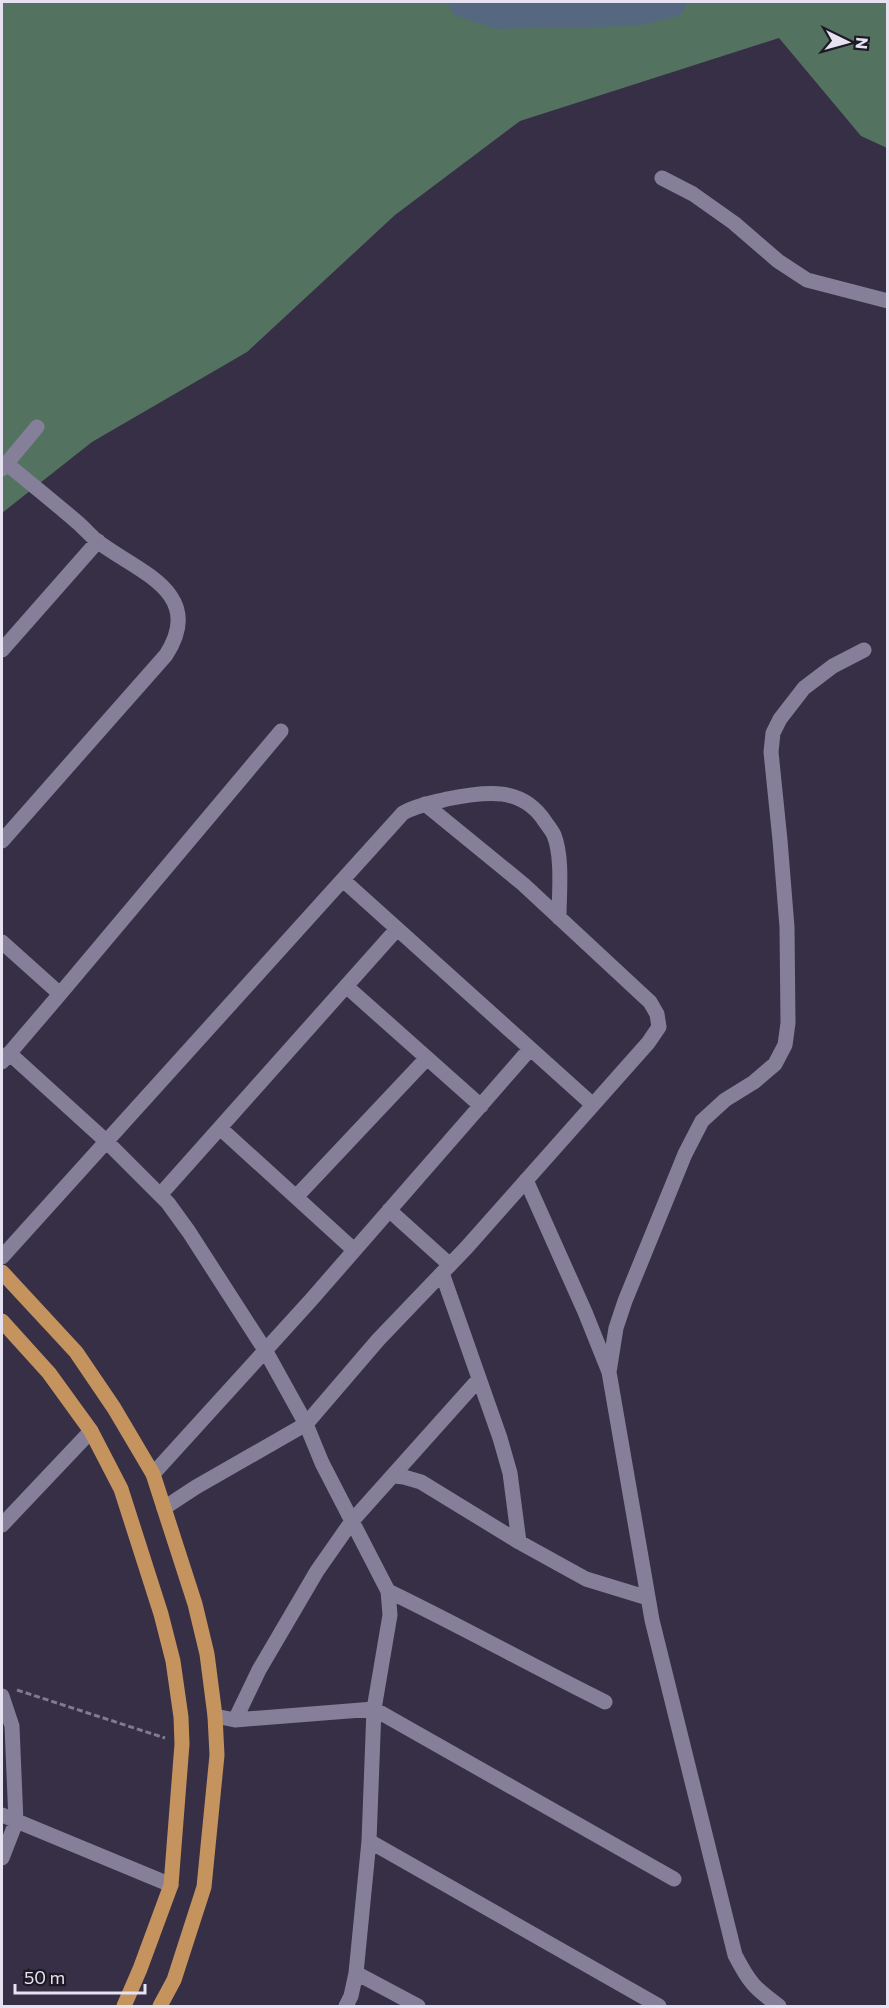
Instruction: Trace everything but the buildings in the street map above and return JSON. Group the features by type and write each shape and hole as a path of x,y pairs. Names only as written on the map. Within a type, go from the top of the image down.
{"main road":[{"path":"2,1272 76,1352 114,1408 153,1474 195,1604 207,1654 218,1755 204,1887 174,1980 160,2007"},
{"path":"2,1321 49,1373 91,1431 121,1489 161,1614 173,1661 181,1717 182,1744 171,1885 124,2007"}],"street":[{"path":"662,178 693,194 734,222 778,261 807,280 888,301"},
{"path":"2,841 166,655 175,642 179,624 175,604 160,583 144,569 98,541 4,466 37,427"},
{"path":"2,650 98,541"},
{"path":"609,1372 616,1328 625,1301 685,1154 702,1121 724,1100 754,1082 775,1064 784,1045 788,1023 787,927 771,752 773,734 780,719 804,688 833,666 864,650"},
{"path":"281,731 5,1057 108,1142 160,1195 189,1232 265,1350 306,1424 322,1463 388,1591 390,1615 374,1709 369,1841 356,1973 346,2007"},
{"path":"2,1257 403,813 425,804 473,794 500,793 524,800 539,812 554,835 558,860 559,918"},
{"path":"164,1508 306,1424 378,1340 446,1269 593,1105 648,1043 659,1027 659,1021 650,1002 523,884 425,804"},
{"path":"343,880 593,1105"},
{"path":"160,1195 397,929"},
{"path":"2,942 60,994"},
{"path":"346,986 481,1106"},
{"path":"153,1474 530,1049"},
{"path":"296,1197 427,1058"},
{"path":"220,1128 354,1250"},
{"path":"526,1180 609,1372 648,1598 681,1742 735,1955 748,1980 779,2007"},
{"path":"389,1210 446,1269 510,1473 519,1542"},
{"path":"235,1720 259,1670 317,1571 352,1521 479,1379"},
{"path":"2,1525 91,1431"},
{"path":"394,1476 421,1482 519,1542 586,1579 648,1598"},
{"path":"388,1591 464,1628 550,1676 605,1702"},
{"path":"2,1858 16,1822 12,1726 7,1692"},
{"path":"215,1716 235,1720 374,1709 674,1879"},
{"path":"2,1815 171,1885"},
{"path":"369,1841 632,2000 659,2007"},
{"path":"356,1973 418,2007"}],"path":[{"path":"7,1692 182,1744"}],"green space":[{"path":"2,2 887,2 887,148 861,136 779,38 520,121 395,215 247,352 92,442 2,513"}],"waterway":[{"path":"465,2 499,13 636,10 670,2"}]}
